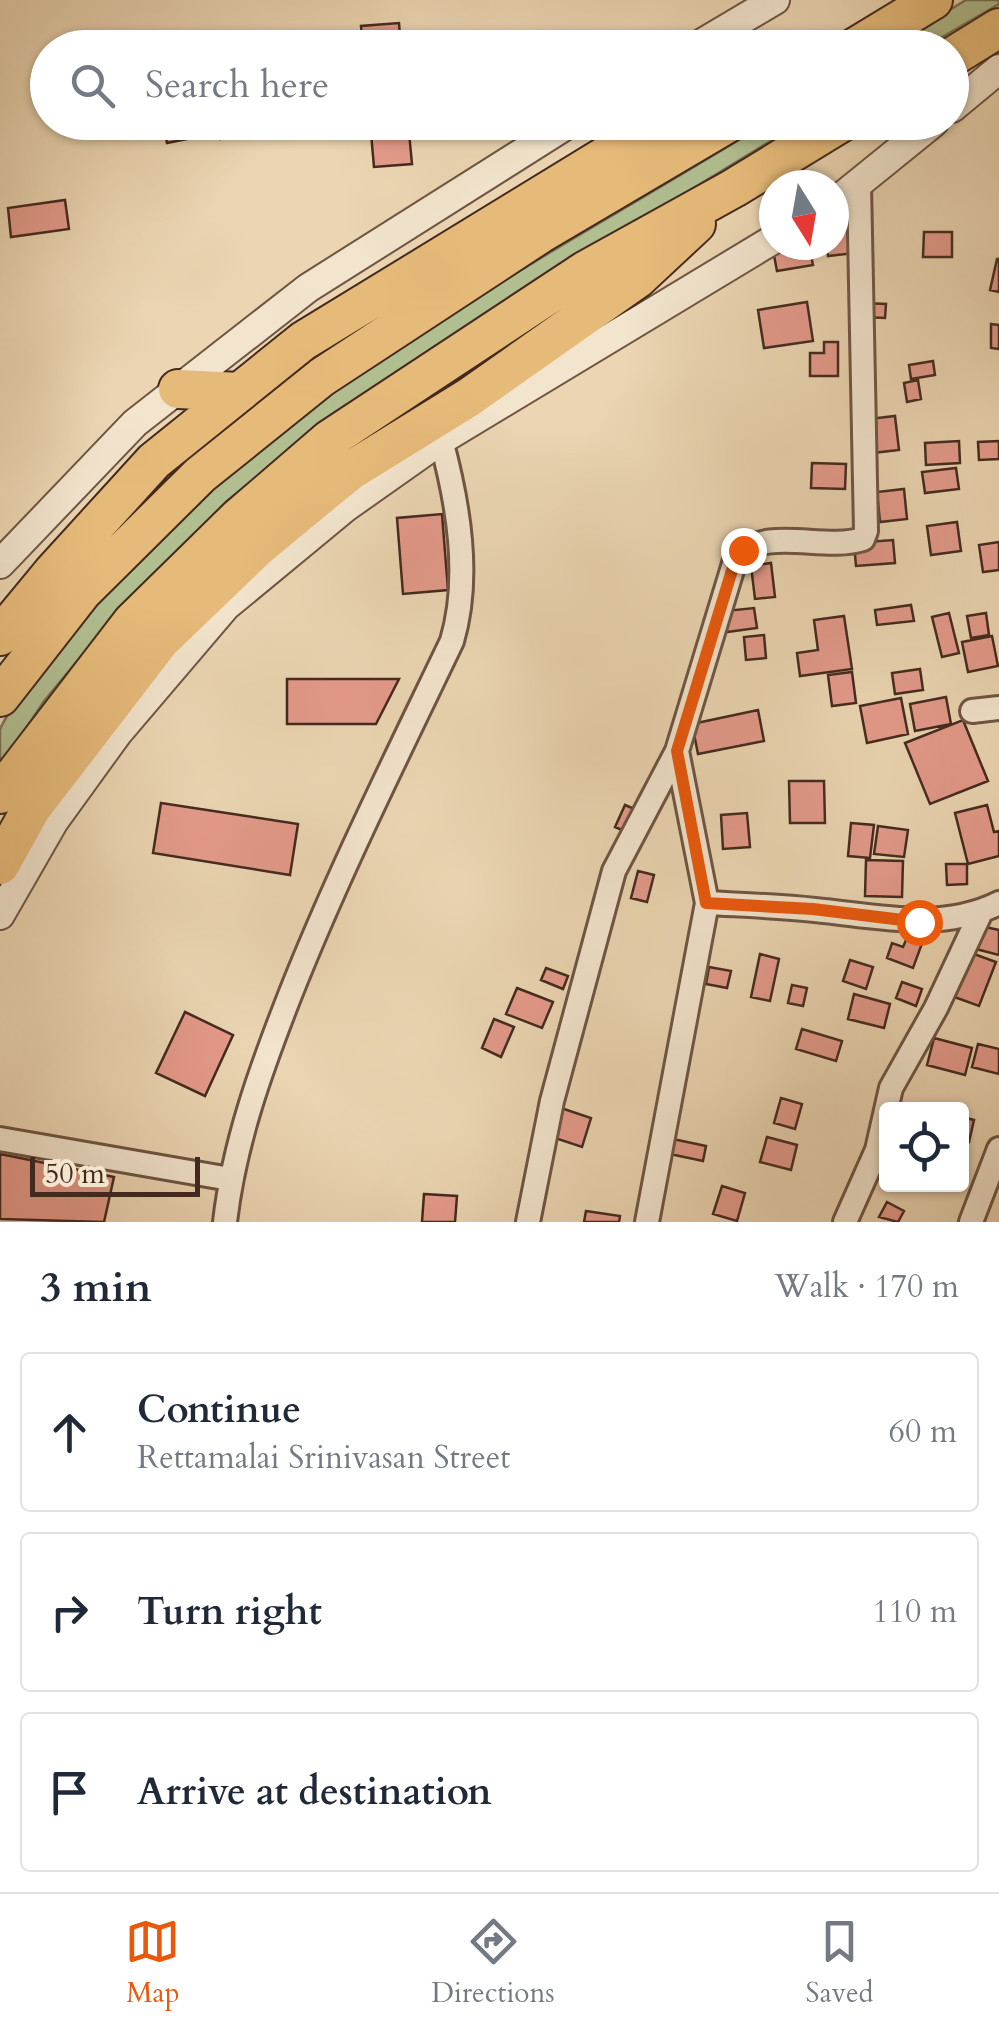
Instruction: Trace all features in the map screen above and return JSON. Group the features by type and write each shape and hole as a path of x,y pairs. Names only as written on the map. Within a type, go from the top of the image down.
{"highway":[{"path":"884,30 933,0"},
{"path":"969,46 999,28"},
{"path":"0,636 154,461 304,341 631,140"},
{"path":"0,698 82,592 200,475 322,377 540,234 699,140"},
{"path":"0,794 132,622 236,518 330,440 586,270 813,140"},
{"path":"0,866 31,810 161,640 259,546 350,471 468,398 638,280 734,188"},
{"path":"178,389 240,392"}],"street":[{"path":"724,30 775,0"},
{"path":"969,94 999,69"},
{"path":"0,564 135,422 308,288 543,140"},
{"path":"849,192 912,140"},
{"path":"528,1222 552,1102 614,871 677,751 736,557 765,541 848,544 863,539 866,532 859,184"},
{"path":"0,915 54,821 118,734 226,606 346,506 441,440 759,248"},
{"path":"225,1222 230,1179 262,1068 326,904 452,641 459,617 456,494 441,440"},
{"path":"972,710 999,708"},
{"path":"647,1222 706,903 677,751"},
{"path":"706,903 813,909 919,922 990,908"},
{"path":"845,1222 877,1150 890,1088 990,908"},
{"path":"0,1139 230,1179"},
{"path":"971,1222 999,1150"}],"green space":[{"path":"966,0 999,0 999,4 954,30 917,30"},
{"path":"738,140 772,140 447,339 347,406 227,501 117,613 44,701 0,768 0,730 4,722 68,639 141,556 220,481 305,413 485,292"}],"building":[{"path":"399,23 400,30 361,30 361,26"},
{"path":"372,140 410,140 412,164 374,167"},
{"path":"65,200 69,229 11,237 8,208"},
{"path":"854,203 855,227 849,227 849,204"},
{"path":"849,230 853,230 855,253 849,254"},
{"path":"924,232 952,232 952,257 923,257"},
{"path":"999,259 999,292 990,290"},
{"path":"775,260 812,260 813,265 777,271"},
{"path":"807,302 813,341 764,348 758,310"},
{"path":"863,303 886,304 885,318 862,317"},
{"path":"991,324 999,325 999,349 991,348"},
{"path":"824,342 838,342 838,376 810,376 810,353 824,353"},
{"path":"933,361 935,375 911,379 909,365"},
{"path":"918,380 921,399 907,402 904,383"},
{"path":"895,416 899,450 872,453 869,419"},
{"path":"959,441 960,463 926,465 925,443"},
{"path":"999,441 999,459 979,460 978,442"},
{"path":"812,463 846,464 845,489 811,488"},
{"path":"956,468 959,489 925,493 922,472"},
{"path":"904,489 907,519 880,522 877,492"},
{"path":"442,514 448,590 403,594 397,518"},
{"path":"957,522 961,551 931,555 927,526"},
{"path":"893,540 895,563 856,566 854,543"},
{"path":"999,542 999,570 983,572 979,545"},
{"path":"771,563 775,597 755,599 751,566"},
{"path":"911,605 914,621 877,625 875,610"},
{"path":"754,608 757,628 727,632 725,611"},
{"path":"949,613 959,653 942,657 932,617"},
{"path":"986,613 989,635 971,638 967,616"},
{"path":"844,616 852,669 800,676 797,653 818,650 814,620"},
{"path":"764,635 766,658 746,660 744,637"},
{"path":"992,636 998,666 968,672 962,642"},
{"path":"920,669 923,690 895,694 892,673"},
{"path":"852,672 856,703 832,706 828,675"},
{"path":"287,679 399,679 376,724 287,724"},
{"path":"946,697 951,724 915,731 910,704"},
{"path":"901,698 908,734 867,743 860,706"},
{"path":"758,710 764,741 698,754 692,724"},
{"path":"963,720 988,781 930,804 905,743"},
{"path":"789,781 824,781 825,823 790,823"},
{"path":"161,803 298,824 290,875 153,853"},
{"path":"625,805 639,811 629,833 615,827"},
{"path":"987,805 994,832 999,831 999,856 968,864 955,813"},
{"path":"747,813 750,847 723,849 721,815"},
{"path":"851,823 874,825 870,858 848,856"},
{"path":"878,826 908,830 904,857 874,854"},
{"path":"866,860 903,861 902,897 865,896"},
{"path":"946,864 967,864 967,884 947,885"},
{"path":"638,871 654,875 647,902 631,898"},
{"path":"981,926 999,930 999,955 976,949"},
{"path":"909,933 924,938 913,968 887,958 892,943 903,947"},
{"path":"963,950 996,962 979,1006 946,994"},
{"path":"760,954 779,959 770,1001 751,997"},
{"path":"850,960 873,967 866,989 843,981"},
{"path":"709,967 731,971 727,988 706,984"},
{"path":"546,968 568,976 563,989 541,980"},
{"path":"902,982 922,989 916,1006 896,998"},
{"path":"792,985 807,988 803,1006 788,1003"},
{"path":"517,988 553,1002 542,1028 506,1014"},
{"path":"854,994 890,1004 884,1028 848,1019"},
{"path":"185,1012 233,1035 205,1096 156,1073"},
{"path":"494,1019 514,1027 501,1057 482,1048"},
{"path":"802,1029 842,1041 836,1061 796,1049"},
{"path":"934,1038 972,1048 965,1075 927,1065"},
{"path":"978,1044 999,1049 999,1074 972,1067"},
{"path":"781,1098 802,1104 795,1129 774,1123"},
{"path":"561,1108 591,1118 582,1147 552,1137"},
{"path":"767,1137 797,1145 791,1170 760,1162"},
{"path":"673,1139 706,1146 703,1161 670,1154"},
{"path":"0,1154 114,1177 104,1222 0,1219"},
{"path":"722,1186 745,1193 737,1221 713,1214"},
{"path":"424,1194 457,1196 455,1222 422,1222"},
{"path":"887,1202 904,1211 898,1222 879,1217"},
{"path":"586,1211 620,1216 619,1222 584,1222"}],"route":[{"path":"743,550 736,557 677,751 706,903 813,909 919,922"}]}
